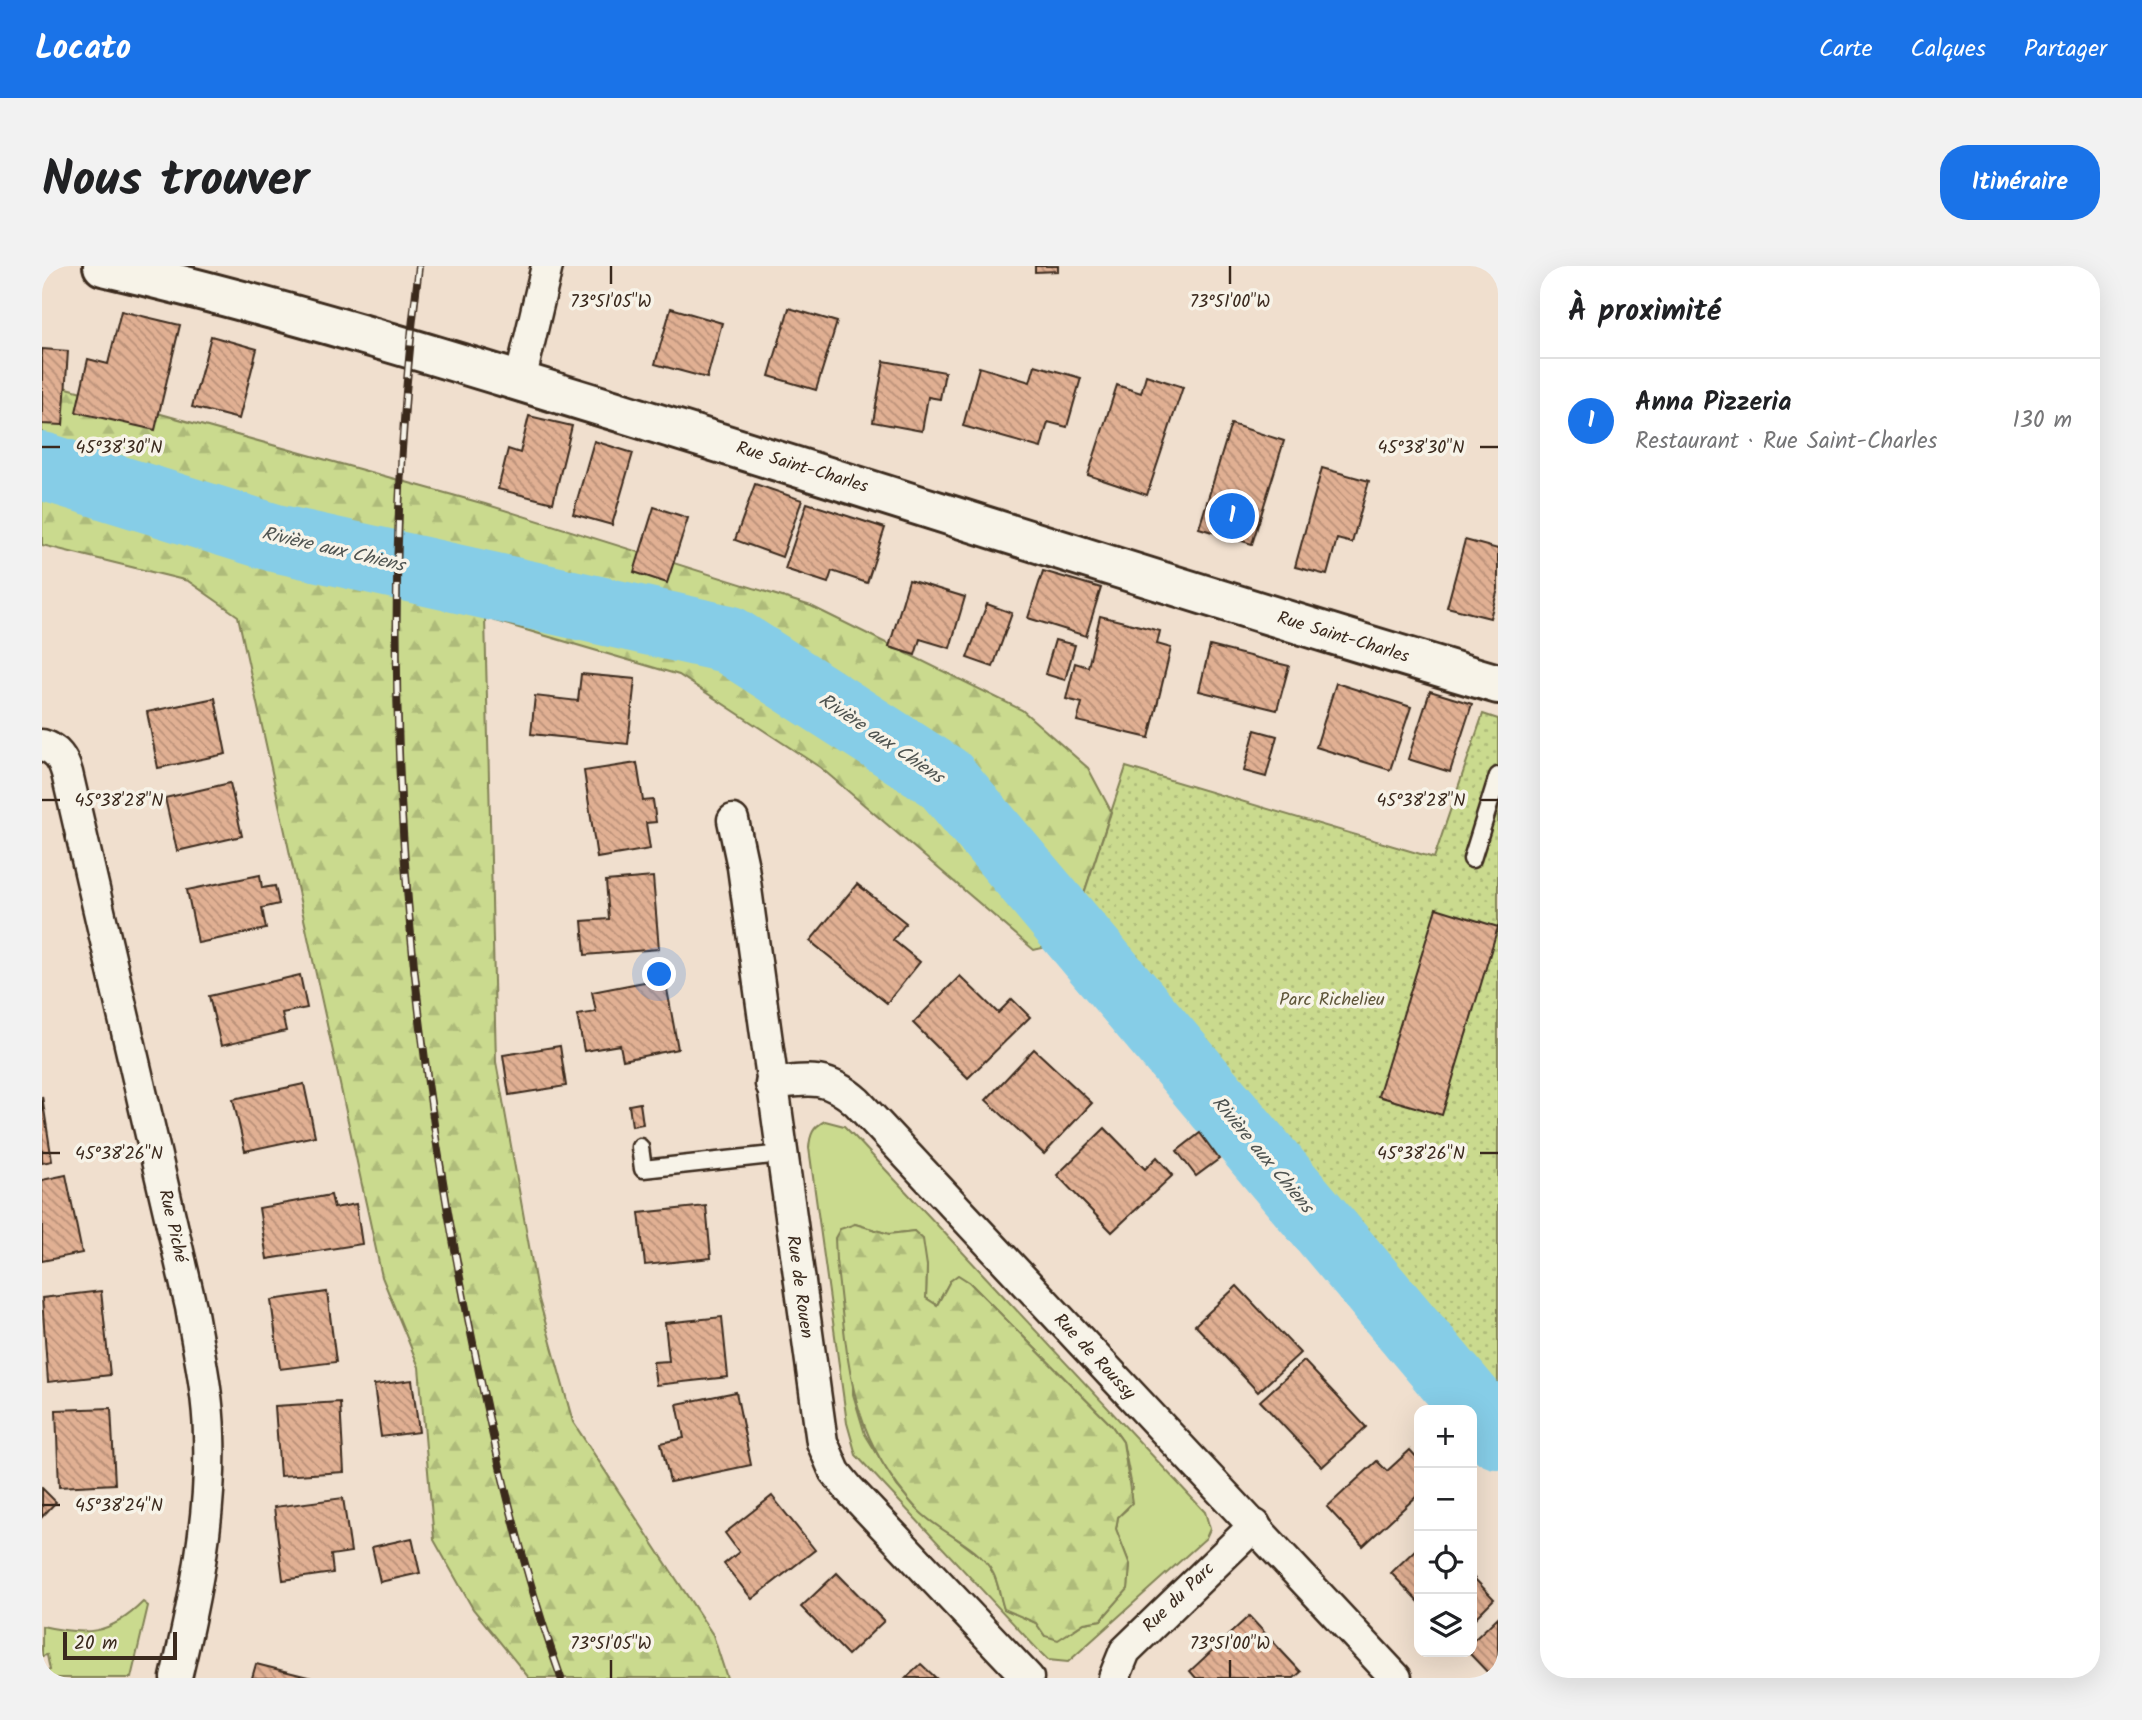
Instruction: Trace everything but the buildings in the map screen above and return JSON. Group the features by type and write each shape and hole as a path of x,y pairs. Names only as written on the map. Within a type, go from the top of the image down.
{"street":[{"name":"Rue Saint-Charles","path":"103,266 183,276 1335,636 1498,684"},
{"path":"520,381 547,266"},
{"name":"Rue Piché","path":"44,745 61,757 67,773 191,1307 205,1387 209,1433 204,1534 193,1608 176,1678"},
{"name":"Rue de Rouen","path":"733,820 743,867 817,1420 827,1457 849,1489 1028,1678"},
{"name":"Rue de Roussy","path":"771,1084 819,1081 836,1085 857,1101 1396,1678"},
{"name":"Rue du Parc","path":"1114,1678 1125,1651 1255,1525"}],"lane":[{"path":"1472,859 1498,776"},
{"path":"640,1147 643,1169 781,1154"}],"green space":[{"path":"42,381 485,504 811,606 1022,710 1088,768 1111,811 1068,942 1034,950 821,768 679,675 485,618 496,1062 538,1296 573,1422 713,1635 727,1678 529,1678 473,1609 434,1540 419,1367 382,1277 238,616 188,581 42,545"},
{"name":"Parc Richelieu","path":"1483,714 1498,719 1498,1459 1477,1433 1477,1405 1454,1405 1068,942 1126,767 1434,858"},
{"path":"825,1121 844,1126 856,1138 1205,1512 1210,1529 1206,1538 1068,1662 1048,1660 856,1455 847,1423 809,1148 813,1132","holes":["855,1224 889,1234 914,1231 927,1266 926,1298 937,1305 950,1281 969,1282 1111,1425 1123,1442 1132,1487 1127,1509 1118,1517 1116,1529 1130,1565 1128,1588 1101,1620 1084,1623 1068,1634 1045,1636 1036,1623 1004,1609 995,1576 986,1561 915,1507 897,1486 865,1434 853,1394"]},
{"path":"855,1224 889,1234 914,1231 923,1239 927,1266 926,1298 937,1305 950,1281 958,1275 969,1282 1111,1425 1123,1442 1132,1503 1118,1517 1116,1529 1130,1565 1128,1589 1101,1620 1084,1623 1058,1640 1045,1636 1036,1623 1004,1609 995,1577 986,1563 968,1546 926,1518 893,1480 863,1422 848,1362 835,1238 840,1229"},
{"path":"143,1602 148,1606 131,1678 45,1678 43,1672 50,1670 47,1655 42,1656 42,1626 85,1632 97,1630 119,1621"}],"waterway":[{"name":"Rivière aux Chiens","path":"42,466 275,538 728,639 944,778 1498,1435"}],"railway":[{"path":"419,266 405,400 398,535 397,670 401,804 411,939 447,1206 472,1338 510,1510 561,1678"}],"place":[{"name":"Anna Pizzeria","path":"1232,516"}]}
